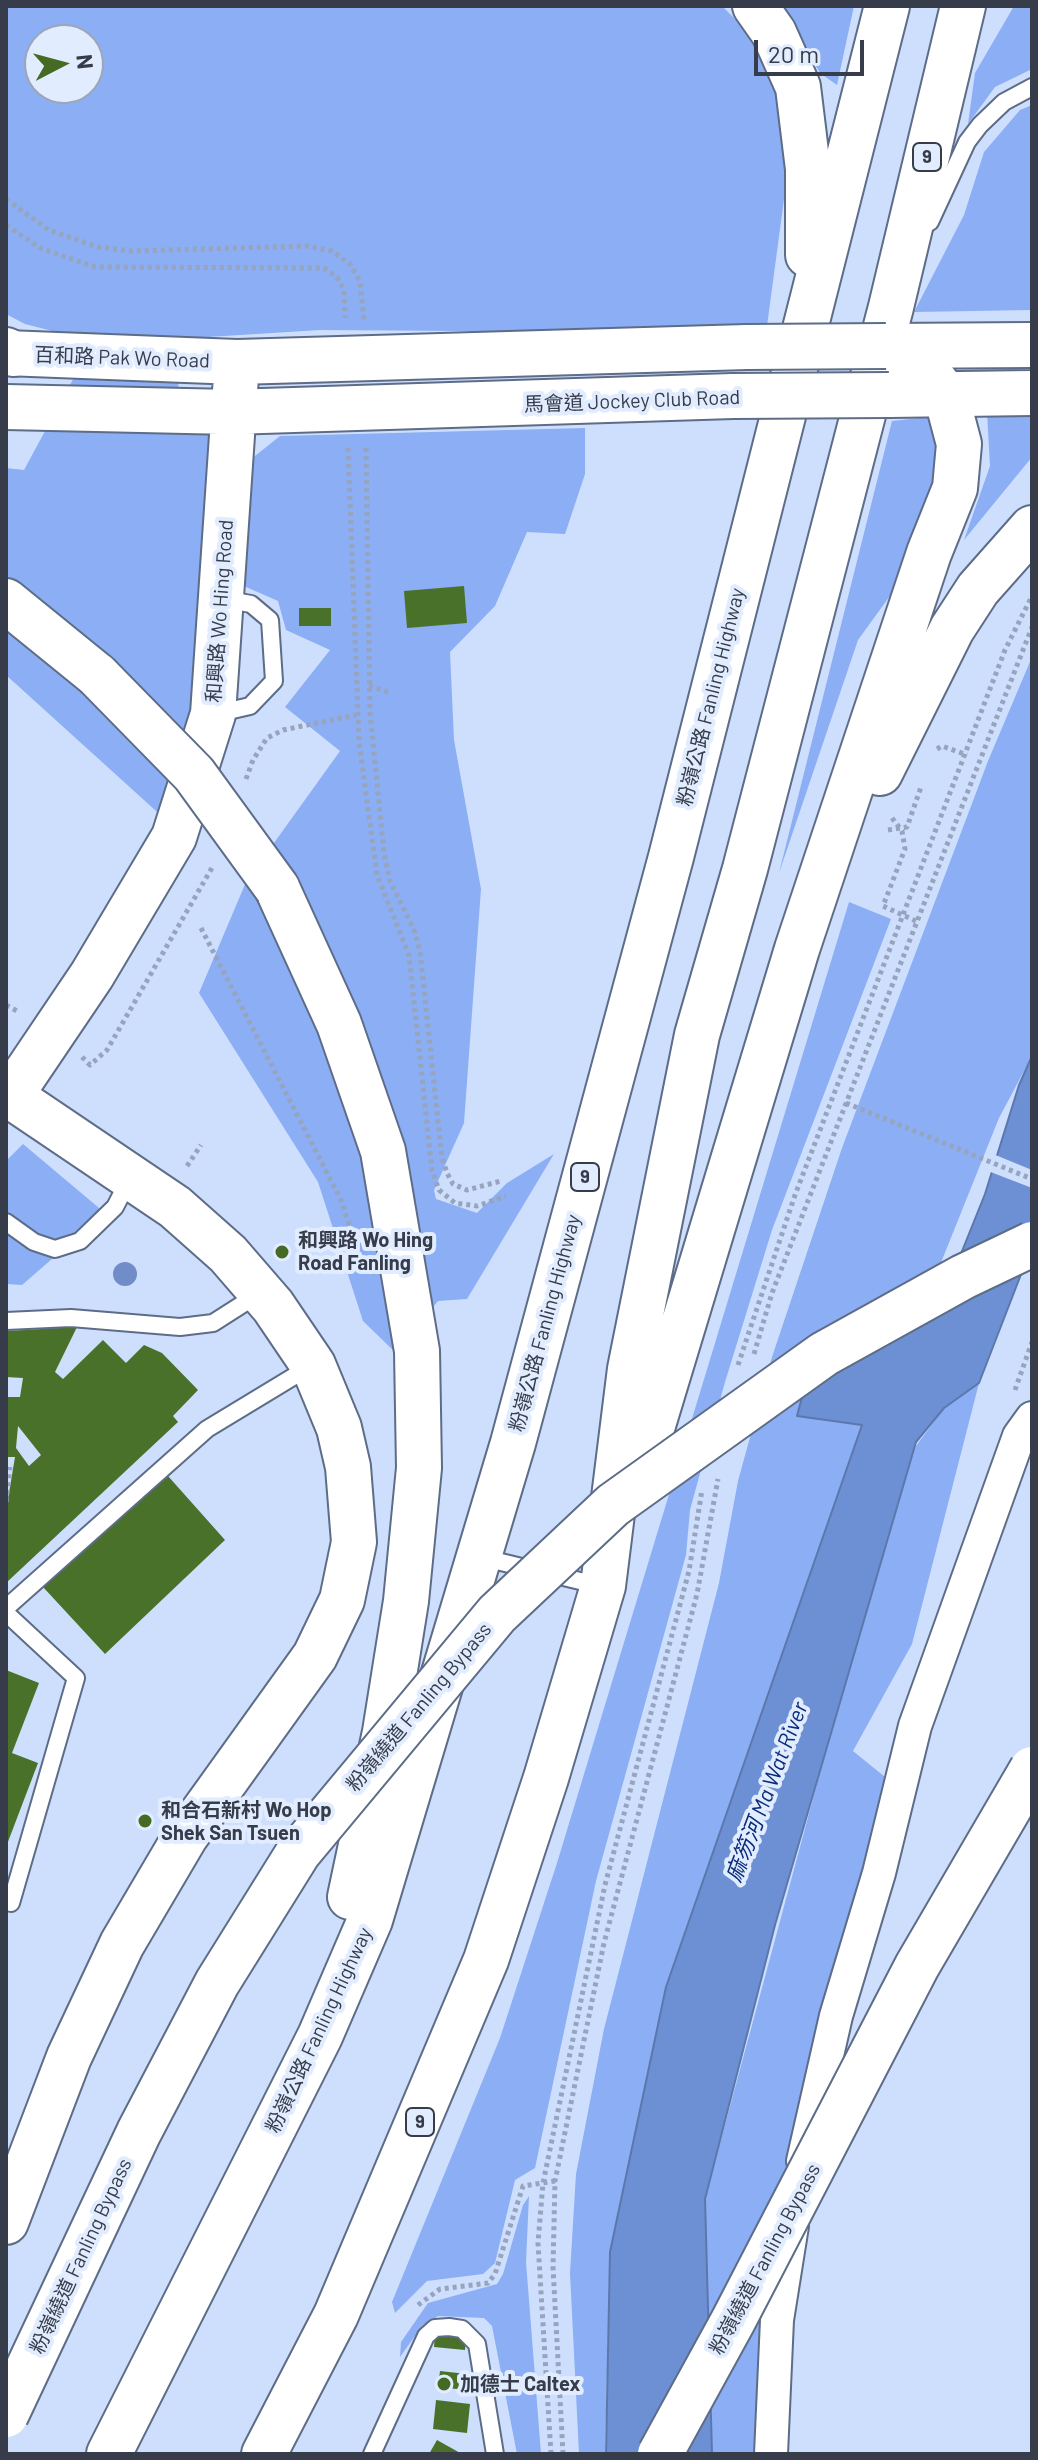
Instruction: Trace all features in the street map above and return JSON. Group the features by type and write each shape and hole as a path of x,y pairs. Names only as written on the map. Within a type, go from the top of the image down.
{"main road":[{"path":"755,6 787,58 804,116 809,305"},
{"name":"粉嶺公路 Fanling Highway","path":"109,2454 320,2036 370,1920 480,1557 671,857 887,6"},
{"name":"9","path":"264,2454 342,2301 486,1960 546,1778 603,1586 630,1369 697,1035 745,869 889,327 963,6"},
{"path":"603,1586 713,1235 797,949 929,553 955,488 960,404 889,327"},
{"path":"237,362 747,347 889,327 983,346 1032,345"},
{"name":"百和路 Pak Wo Road","path":"9,352 237,362"},
{"name":"和興路 Wo Hing Road","path":"6,2222 69,2057 116,1957 185,1837 315,1656 342,1600 354,1542 348,1467 339,1428 313,1365 261,1292 228,1254 175,1207 8,1097 92,975 174,837 213,714 231,412 237,362"},
{"name":"馬會道 Jockey Club Road","path":"231,412 733,396 960,404 1032,393"},
{"path":"6,407 231,412"},
{"path":"797,949 952,629 978,589 1032,528"},
{"path":"6,601 97,675 194,774 277,888 339,1024 383,1151 417,1351 419,1468 406,1601 385,1732 320,2036"},
{"name":"粉嶺繞道 Fanling Bypass","path":"6,2415 139,2132 217,1983 298,1853 497,1614 613,1505 824,1354 963,1277 1032,1244"},
{"name":"粉嶺繞道 Fanling Bypass","path":"660,2454 733,2321 917,1966 1032,1769"}],"street":[{"path":"771,2454 777,2320 801,2173 836,2016 879,1873 915,1726 1019,1436 1032,1418"}],"lane":[{"path":"889,327 967,142 991,113 1032,87"},
{"path":"213,714 250,706 274,681 270,620 251,604 222,599"},
{"path":"6,1222 34,1242 55,1249 80,1241 115,1207 131,1177"},
{"path":"6,1321 71,1318 180,1327 213,1323 261,1292"},
{"path":"6,1901 11,1903 76,1678 6,1610 207,1429 313,1365"},
{"path":"480,1557 603,1586"},
{"path":"372,2454 426,2336 435,2328 449,2327 462,2329 477,2344 495,2454"}],"path":[{"path":"6,199 49,230 98,247 132,251 307,246 332,251 350,264 360,281 364,320"},
{"path":"6,225 40,248 95,267 324,268 337,277 344,290 345,319"},
{"path":"347,435 356,715 377,875 409,955 432,1171 439,1190 455,1203 477,1206 506,1196"},
{"path":"365,435 369,686 384,853 390,881 415,932 420,951 442,1158 453,1184 460,1188 476,1190 501,1181"},
{"path":"735,1378 795,1195 1005,650 1032,596"},
{"path":"751,1363 772,1293 1032,627"},
{"path":"369,686 388,692"},
{"path":"242,788 253,760 267,738 283,730 356,715"},
{"path":"931,759 942,746 967,755"},
{"path":"888,830 902,831 907,827 926,772"},
{"path":"892,818 902,831 905,849 883,906 918,922"},
{"path":"201,928 341,1200 359,1256"},
{"path":"846,1103 1032,1179"},
{"path":"6,1502 10,1467"},
{"path":"563,2454 553,2267 555,2181 604,1943 697,1594 719,1476"},
{"path":"551,2454 538,2243 543,2183 605,1885 689,1571 697,1507 705,1478"}],"shaded area":[{"path":"6,6 722,6 758,42 793,132 767,326 600,332 320,330 128,342 68,335 25,324 6,314"},
{"path":"780,6 854,6 837,85 820,73"},
{"path":"1014,6 1032,6 1032,69 995,87 968,124 975,73"},
{"path":"1032,105 1032,310 914,312 964,215 984,152 1020,110"},
{"path":"91,346 177,349 179,404 220,429 240,468 280,436 585,428 585,474 565,534 527,532 495,606 450,652 454,740 481,889 464,1123 434,1190 436,1199 477,1213 507,1183 554,1154 467,1299 438,1301 396,1353 363,1321 318,1182 199,993 246,882 340,751 285,707 330,650 286,630 278,601 228,579 166,820 6,675 6,468 24,470"},
{"path":"987,412 1032,412 1032,457 964,540 990,466"},
{"path":"937,416 945,463 921,553 858,640 779,873 892,421"},
{"path":"1032,657 1032,1056 999,1118 926,1300 862,1424 668,1982 610,2252 605,2454 579,2454 570,2273 576,2174 604,2029 719,1583 738,1481 772,1357 842,1148 988,761"},
{"path":"849,902 891,919 772,1230 725,1382 690,1510 686,1555 596,1881 535,2168 515,2180 495,2263 483,2274 427,2281 395,2313 392,2302 500,2038 557,1863"},
{"path":"23,1144 105,1213 22,1285 6,1284 6,1161"},
{"path":"979,1383 912,1644 853,1751 885,1777 892,1820 794,2216 772,2454 711,2454 705,2199 827,1747 913,1450 944,1408"},
{"path":"529,2196 526,2262 541,2454 517,2454 492,2326 484,2318 438,2316 422,2326 400,2357 401,2342 428,2303 497,2284 503,2274 523,2205"}],"water":[{"name":"麻笏河 Ma Wat River","path":"1032,1056 1032,1246 979,1383 944,1408 916,1442 775,1925 705,2199 712,2454 606,2454 610,2252 666,1987 862,1425 797,1416 816,1345 948,1286 985,1194 1019,1085"}],"pier":[{"path":"993,1154 1032,1170 1032,1188 988,1171"}],"building":[{"path":"464,586 467,623 407,628 404,591"},
{"path":"299,608 331,608 331,626 299,626"},
{"path":"77,1327 55,1372 63,1379 103,1340 126,1363 144,1345 162,1353 198,1390 173,1416 178,1422 6,1583 6,1511 15,1457 6,1457 6,1397 20,1397 23,1378 6,1377 6,1331","holes":["18,1426 41,1455 29,1466 16,1448"]},
{"path":"168,1476 225,1540 105,1654 43,1587"},
{"path":"6,1670 39,1683 12,1753 38,1763 6,1847"},
{"path":"436,2320 467,2323 465,2350 434,2347"},
{"path":"440,2371 467,2374 466,2390 438,2387"},
{"path":"436,2400 470,2404 467,2433 433,2429"},
{"path":"437,2440 462,2454 429,2454"}],"place":[{"name":"和興路 Wo Hing Road Fanling","path":"282,1252"},
{"name":"和合石新村 Wo Hop Shek San Tsuen","path":"145,1821"},
{"name":"加德士 Caltex","path":"444,2384"}]}
